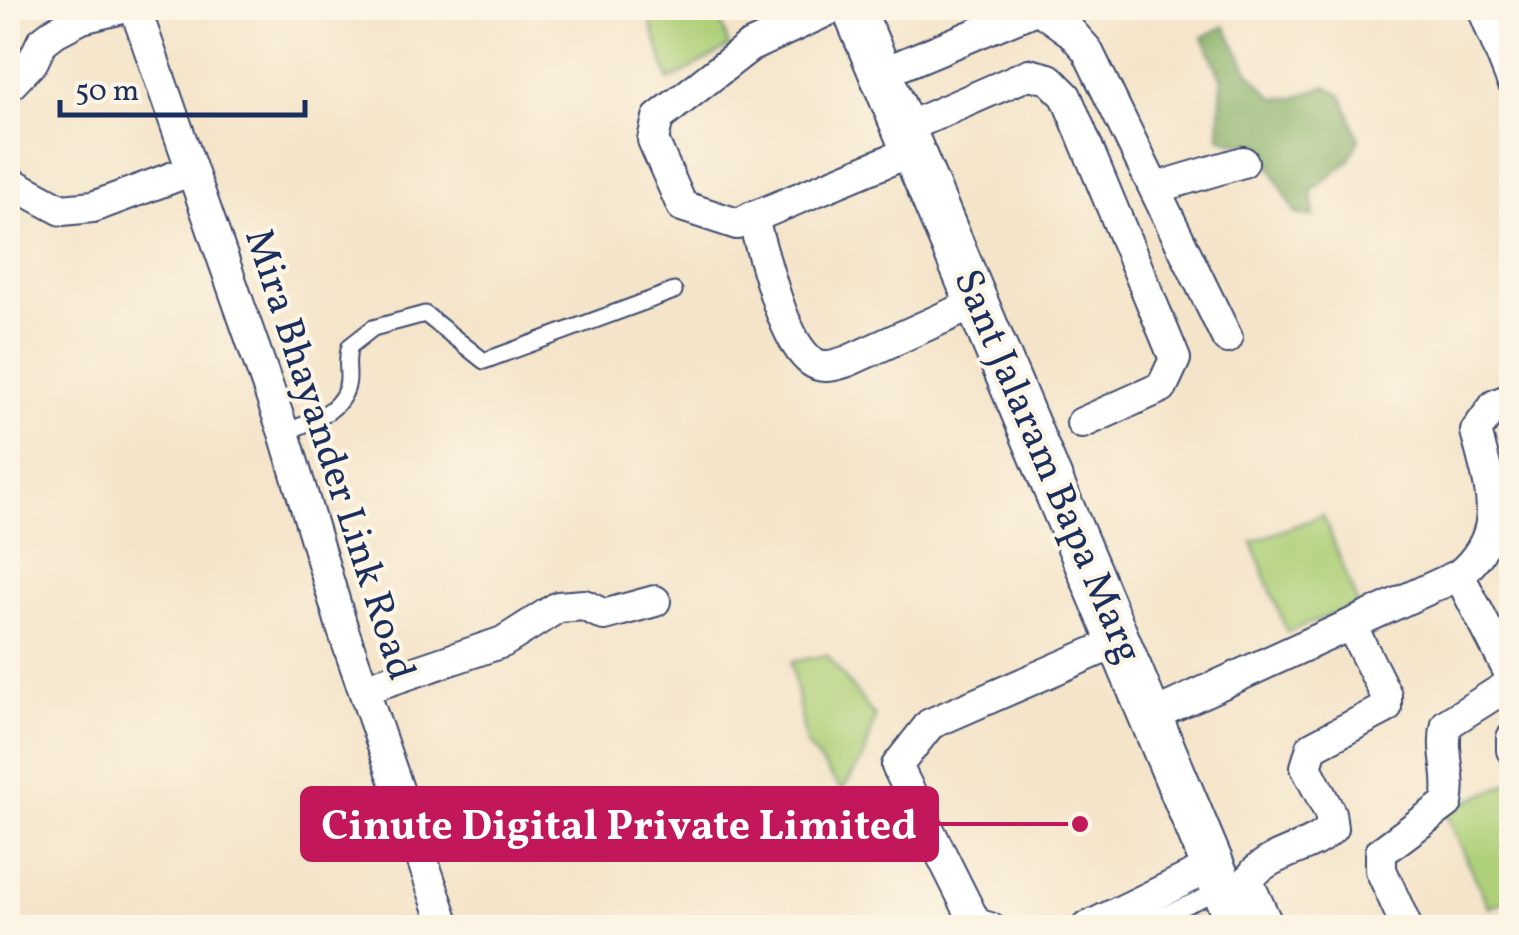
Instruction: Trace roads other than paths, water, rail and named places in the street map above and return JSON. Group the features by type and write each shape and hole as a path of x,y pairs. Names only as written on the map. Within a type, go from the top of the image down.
{"street":[{"path":"8,87 33,61 42,42 55,32 82,18 123,8"},
{"name":"Mira Bhayander Link Road","path":"135,8 284,434 364,688 446,928"},
{"path":"833,8 750,47 658,118 653,140 682,206 728,224 752,217 1029,74 1049,79 1066,96 1175,359 1162,387 1082,423"},
{"name":"Sant Jalaram Bapa Marg","path":"853,8 1225,894"},
{"path":"880,74 1039,8 1071,32 1087,50 1227,338"},
{"path":"1488,8 1484,11 1512,81"},
{"path":"1155,188 1244,162"},
{"path":"8,181 62,210 94,207 190,172"},
{"path":"752,217 794,341 812,363 828,367 848,361 976,302"},
{"path":"1152,716 1461,581 1493,530 1492,492 1476,432 1495,405 1512,398"},
{"path":"1407,928 1381,870 1382,852 1447,802 1450,789 1442,743 1447,724 1507,686 1510,674 1461,581"},
{"path":"364,688 503,642 558,607 584,605 604,615 655,601"},
{"path":"1269,928 1248,882 1254,870 1322,838 1332,828 1330,813 1306,767 1312,747 1386,708 1386,695 1354,631"},
{"path":"990,928 976,924 897,766 930,724 1120,641"},
{"path":"1512,738 1512,750"},
{"path":"1086,928 1225,894"}],"lane":[{"path":"284,434 323,416 342,398 348,382 346,356 350,346 373,328 424,314 484,360 674,291"},
{"path":"1133,928 1225,894"}],"place":[{"name":"Cinute Digital Private Limited","path":"1080,824"}]}
